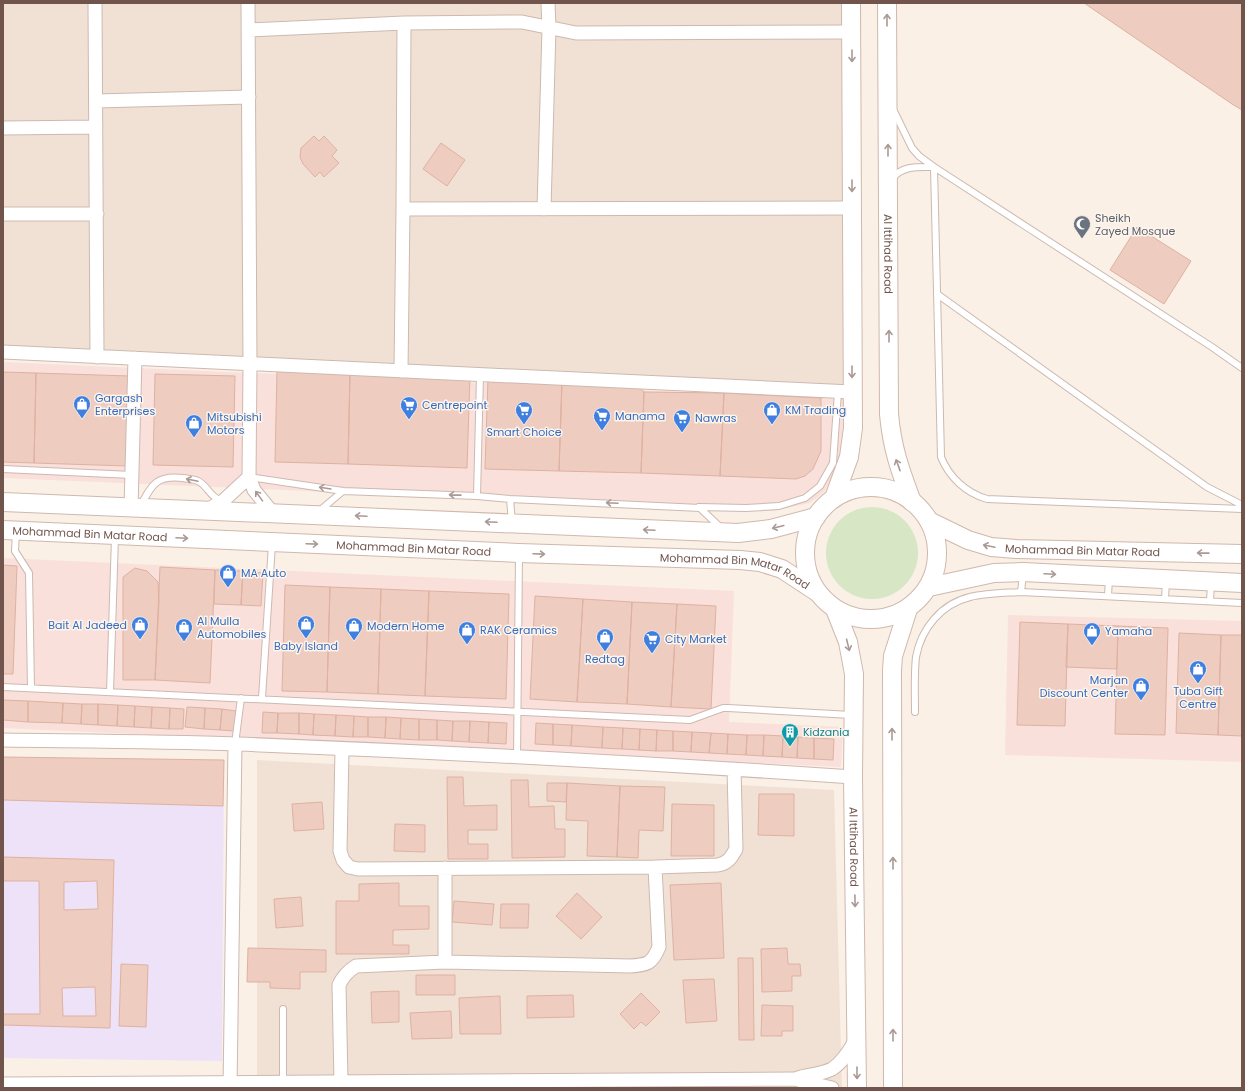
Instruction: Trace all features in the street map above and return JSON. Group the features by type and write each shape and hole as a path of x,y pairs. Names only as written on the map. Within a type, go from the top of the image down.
{"street":[{"path":"95,3 97,357"},
{"path":"248,3 250,364 249,477 254,490 272,512"},
{"path":"544,209 549,28 548,3"},
{"path":"834,498 849,452 853,428 845,392 852,208 851,3"},
{"name":"Al Ittihad Road","path":"887,3 889,414 896,460 912,502"},
{"path":"248,30 404,23 522,22 576,33 852,32"},
{"path":"401,371 404,209 404,23"},
{"path":"96,101 249,97"},
{"path":"3,128 96,127"},
{"path":"404,209 852,208"},
{"path":"3,214 97,214"},
{"path":"3,352 845,392"},
{"path":"135,358 132,475 135,508"},
{"path":"207,510 223,501 249,477"},
{"path":"873,487 887,489 900,494 912,502 918,507 929,522 937,547 937,561 934,574 919,599 908,609 894,616 879,619 864,619 849,616 835,609 817,592 810,578 806,562 805,546 809,531 816,517 834,498 846,492 860,488 873,487"},
{"path":"3,502 725,532 761,531 816,517"},
{"name":"Mohammad Bin Matar Road","path":"929,522 968,540 991,547 1016,549 1242,554"},
{"name":"Mohammad Bin Matar Road","path":"10,530 519,553 740,560 760,562 782,569 817,592"},
{"path":"928,586 994,573 1023,572 1242,583"},
{"name":"Al Ittihad Road","path":"835,609 848,642 854,674 855,715 853,777 857,1088"},
{"path":"893,1088 892,670 893,656 908,609"},
{"path":"3,740 235,744 734,769 853,777"},
{"path":"230,1085 235,744"},
{"path":"342,749 340,851 343,860 349,867 358,869 655,867 718,865 725,863 731,858 736,849 734,769"},
{"path":"341,1081 340,985 343,977 348,971 356,966 444,962 630,966 649,963 659,948 655,867"},
{"path":"444,962 445,868"},
{"path":"9,1085 230,1085 341,1081 389,1084 587,1084 794,1079 831,1069 846,1056 856,1039"},
{"path":"794,1079 832,1088"}],"lane":[{"path":"887,99 896,113 912,148 918,156 1171,320 1242,368"},
{"path":"888,185 896,173 908,168 934,167"},
{"path":"934,167 941,457 946,468 965,488 976,496 987,499 1242,509"},
{"path":"937,294 1207,487 1242,505"},
{"path":"477,496 480,375"},
{"path":"249,477 343,491 746,508 779,506 805,498 820,486 833,463 845,392"},
{"path":"3,469 132,475"},
{"path":"135,508 159,480 169,476 198,481 207,488 214,497 223,501"},
{"path":"315,514 343,491"},
{"path":"510,499 512,523"},
{"path":"688,506 700,508 725,532"},
{"path":"10,530 15,551 29,573 31,688"},
{"path":"110,692 115,535"},
{"path":"262,698 272,542"},
{"path":"517,758 519,553"},
{"path":"1021,592 1023,572"},
{"path":"1108,596 1109,577"},
{"path":"1165,599 1166,579"},
{"path":"1210,601 1211,581"},
{"path":"915,712 916,659 918,648 928,626 936,617 951,605 969,597 1021,592 1242,602"},
{"path":"3,687 262,698 690,720 723,708 855,715"},
{"path":"235,744 241,698"},
{"path":"283,1009 283,1082"}],"shaded area":[{"path":"3,3 843,3 843,388 3,346"},
{"path":"3,362 844,399 842,451 836,471 824,492 810,503 773,511 3,478"},
{"path":"3,558 734,591 729,722 843,727 841,767 3,728"},
{"path":"1008,615 1242,621 1242,762 1005,755"},
{"path":"3,757 224,760 222,1061 3,1058"},
{"path":"257,760 834,790 842,1088 257,1088"}],"green space":[{"path":"872,507 890,510 905,520 915,535 918,553 915,571 905,586 890,596 872,599 854,596 839,586 829,571 826,553 829,535 839,520 854,510"}],"building":[{"path":"1084,3 1242,3 1242,110 1232,104"},
{"path":"314,136 319,141 324,136 337,150 332,156 339,163 324,177 320,172 315,177 303,164 300,157 301,148"},
{"path":"441,143 465,160 447,186 423,169"},
{"path":"1137,227 1191,261 1164,304 1110,270"},
{"path":"277,371 350,373 348,464 275,462"},
{"path":"3,372 36,373 34,463 3,462"},
{"name":"Gargash Enterprises","path":"36,373 129,376 127,466 34,463"},
{"name":"Centrepoint","path":"350,373 470,376 467,468 348,464"},
{"name":"Mitsubishi Motors","path":"155,374 235,376 233,467 153,465"},
{"name":"Smart Choice","path":"488,378 562,381 559,471 485,469"},
{"name":"Manama","path":"562,381 637,384 644,392 641,473 559,471"},
{"name":"Nawras","path":"644,392 724,393 720,476 641,473"},
{"name":"KM Trading","path":"724,393 821,398 821,451 813,469 805,476 796,479 720,476"},
{"path":"3,565 17,566 13,674 3,674"},
{"name":"Al Mulla Automobiles","path":"160,567 215,570 210,683 155,680"},
{"name":"Bait Al Jadeed","path":"135,568 147,571 158,582 159,601 155,680 123,680 123,577"},
{"name":"MA Auto","path":"215,570 243,571 241,605 214,604"},
{"path":"243,571 263,573 261,606 241,605"},
{"name":"Baby Island","path":"285,585 330,587 327,692 282,691"},
{"name":"Modern Home","path":"330,587 381,589 378,694 327,692"},
{"path":"381,589 429,591 425,696 378,694"},
{"name":"RAK Ceramics","path":"429,591 509,594 506,699 425,696"},
{"path":"535,596 583,599 577,702 530,699"},
{"name":"Redtag","path":"583,599 632,602 627,704 577,702"},
{"name":"City Market","path":"632,602 677,604 671,707 627,704"},
{"path":"677,604 716,606 711,709 671,707"},
{"path":"1020,622 1068,624 1065,726 1017,725"},
{"name":"Yamaha","path":"1068,624 1118,626 1117,669 1066,667"},
{"name":"Marjan Discount Center","path":"1118,626 1168,628 1165,735 1115,734"},
{"name":"Tuba Gift Centre","path":"1179,633 1221,635 1218,735 1176,733"},
{"path":"1221,635 1242,635 1242,736 1218,735"},
{"path":"3,700 28,701 28,722 3,720"},
{"path":"28,701 63,703 62,723 28,722"},
{"path":"63,703 82,704 81,724 62,723"},
{"path":"82,704 98,704 98,725 81,724"},
{"path":"98,704 118,705 117,726 98,725"},
{"path":"118,705 135,706 134,727 117,726"},
{"path":"135,706 152,707 151,728 134,727"},
{"path":"152,707 170,708 169,729 151,728"},
{"path":"187,707 205,708 204,729 185,727"},
{"path":"170,708 184,709 183,729 169,729"},
{"path":"205,708 222,709 220,730 204,729"},
{"path":"222,709 236,711 235,731 220,730"},
{"path":"263,712 278,713 277,733 262,733"},
{"path":"278,713 299,713 299,734 277,733"},
{"path":"299,713 314,714 313,735 299,734"},
{"path":"314,714 336,715 335,736 313,735"},
{"path":"336,715 354,716 353,737 335,736"},
{"path":"354,716 368,717 368,737 353,737"},
{"path":"368,717 386,717 385,738 368,737"},
{"path":"386,717 401,718 400,739 385,738"},
{"path":"401,718 419,719 419,740 400,739"},
{"path":"419,719 437,720 437,740 419,740"},
{"path":"437,720 453,721 452,741 437,740"},
{"path":"453,721 470,721 469,742 452,741"},
{"path":"470,721 489,722 488,743 469,742"},
{"path":"489,722 507,723 506,744 488,743"},
{"path":"536,723 553,724 553,745 535,744"},
{"path":"553,724 572,725 571,746 553,745"},
{"path":"572,725 603,727 602,748 571,746"},
{"path":"603,727 623,728 622,749 602,748"},
{"path":"623,728 640,729 639,750 622,749"},
{"path":"640,729 657,730 656,751 639,750"},
{"path":"657,730 673,731 673,751 656,751"},
{"path":"673,731 692,732 691,752 673,751"},
{"path":"692,732 711,733 709,753 691,752"},
{"path":"711,733 728,734 727,754 709,753"},
{"path":"728,734 747,735 746,755 727,754"},
{"path":"747,735 764,735 763,756 746,755"},
{"path":"764,735 783,736 782,757 763,756"},
{"name":"Kidzania","path":"783,736 798,737 797,758 782,757"},
{"path":"798,737 814,738 814,759 797,758"},
{"path":"814,738 834,739 833,760 814,759"},
{"path":"3,757 224,760 223,806 3,800"},
{"path":"447,777 463,777 464,806 497,805 497,830 468,830 468,844 488,844 488,859 448,859"},
{"path":"511,780 528,780 529,807 554,806 555,829 565,829 565,857 512,858"},
{"path":"547,783 567,783 566,802 547,801"},
{"path":"567,783 620,786 617,857 587,856 588,821 566,820"},
{"path":"620,786 665,787 663,831 639,830 638,858 617,857"},
{"path":"759,794 794,794 794,836 758,835"},
{"path":"322,802 324,829 294,831 292,804"},
{"path":"672,804 714,805 714,856 671,856"},
{"path":"395,824 425,825 425,852 394,851"},
{"path":"3,857 114,860 110,1028 3,1025 3,1014 40,1014 39,881 3,881","holes":["97,881 98,909 64,910 64,882","95,987 96,1016 63,1016 62,988"]},
{"path":"399,883 399,906 429,906 429,929 393,930 393,945 409,945 409,954 336,954 336,901 359,901 359,884"},
{"path":"721,883 724,958 674,960 670,885"},
{"path":"577,893 602,917 581,939 556,916"},
{"path":"301,897 303,926 276,928 274,899"},
{"path":"454,901 494,904 492,925 452,922"},
{"path":"501,904 529,904 528,928 500,928"},
{"path":"248,948 326,950 326,972 300,972 300,989 270,988 270,982 247,982"},
{"path":"787,948 788,964 800,964 801,976 792,976 792,991 762,992 761,949"},
{"path":"738,958 753,958 754,1040 739,1040"},
{"path":"121,964 148,965 146,1027 119,1026"},
{"path":"416,975 455,975 455,995 416,995"},
{"path":"714,979 717,1021 686,1023 683,980"},
{"path":"399,991 399,1022 372,1023 371,992"},
{"path":"641,993 660,1012 646,1026 641,1022 634,1029 620,1014"},
{"path":"573,995 574,1017 527,1018 527,996"},
{"path":"500,996 501,1034 460,1034 459,998"},
{"path":"762,1005 793,1006 793,1031 782,1031 782,1036 761,1036"},
{"path":"451,1011 452,1038 412,1039 410,1013"}],"place":[{"name":"Sheikh Zayed Mosque","path":"1082,239"},
{"name":"Gargash Enterprises","path":"82,419"},
{"name":"Centrepoint","path":"409,420"},
{"name":"Smart Choice","path":"524,425"},
{"name":"KM Trading","path":"772,425"},
{"name":"Manama","path":"602,431"},
{"name":"Nawras","path":"682,433"},
{"name":"Mitsubishi Motors","path":"194,438"},
{"name":"MA Auto","path":"228,588"},
{"name":"Baby Island","path":"306,639"},
{"name":"Bait Al Jadeed","path":"140,640"},
{"name":"Modern Home","path":"354,641"},
{"name":"Al Mulla Automobiles","path":"184,642"},
{"name":"RAK Ceramics","path":"467,645"},
{"name":"Yamaha","path":"1092,646"},
{"name":"Redtag","path":"605,652"},
{"name":"City Market","path":"652,654"},
{"name":"Tuba Gift Centre","path":"1198,684"},
{"name":"Marjan Discount Center","path":"1141,701"},
{"name":"Kidzania","path":"790,747"}]}
